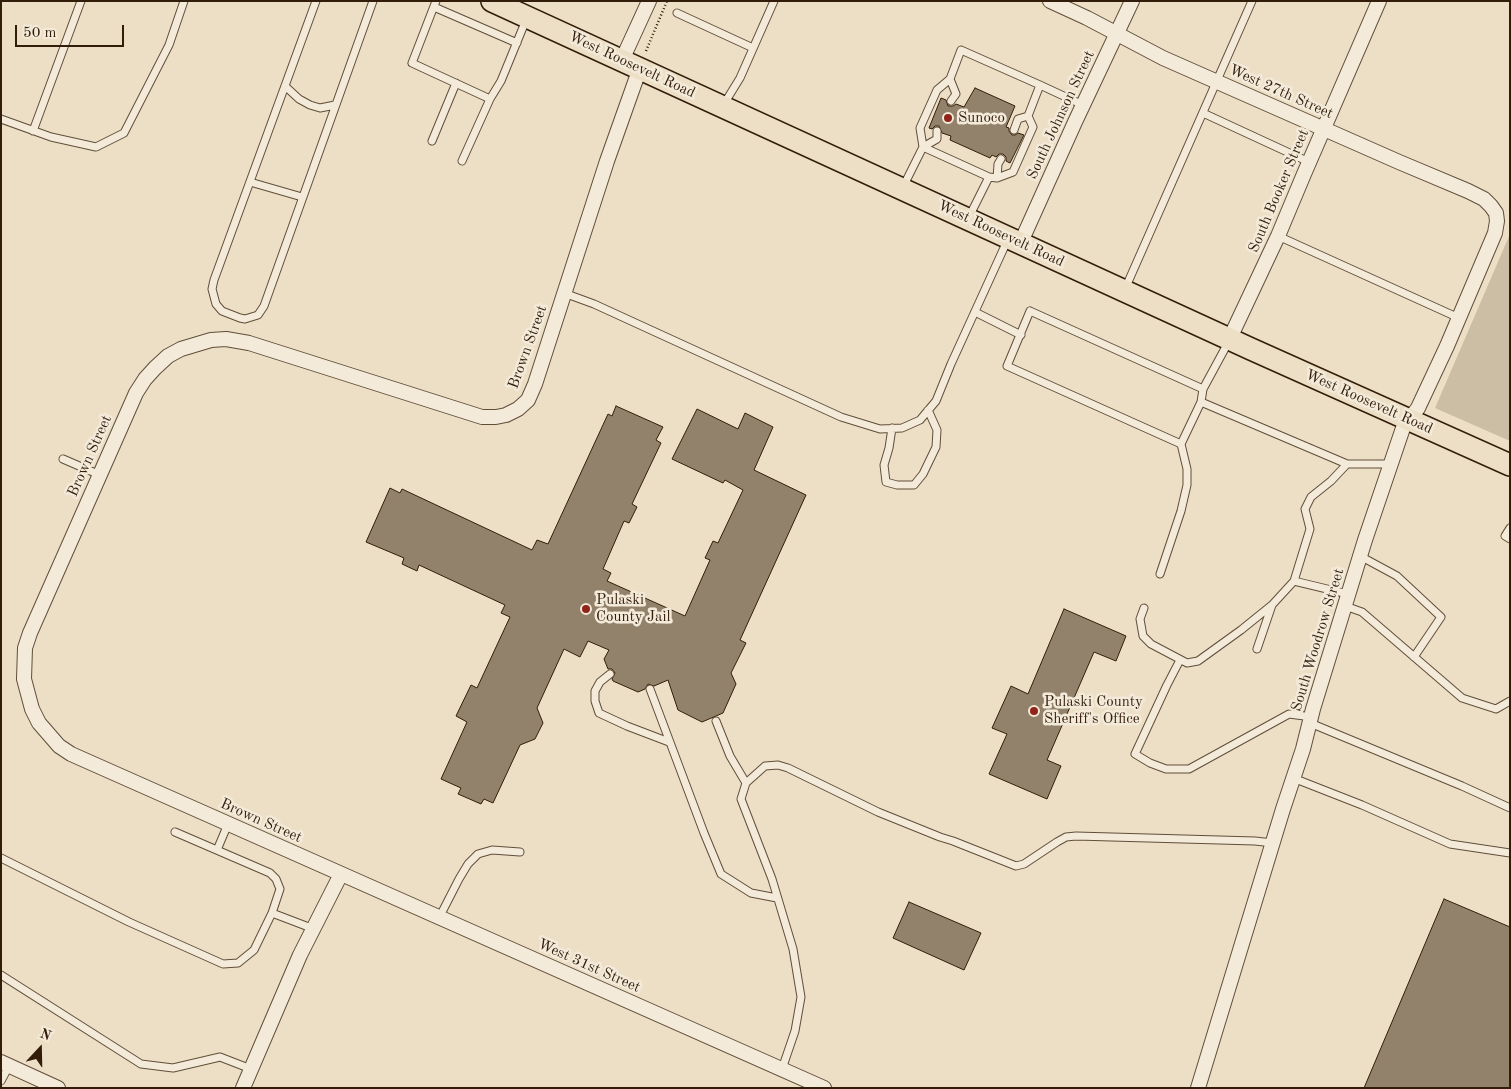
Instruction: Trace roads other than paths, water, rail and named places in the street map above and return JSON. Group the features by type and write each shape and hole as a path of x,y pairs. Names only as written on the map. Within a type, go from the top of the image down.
{"main road":[{"name":"West Roosevelt Road","path":"492,1 527,17 636,60 723,106 902,189 1510,465"}],"street":[{"name":"Brown Street","path":"341,874 71,754 48,735 32,709 24,679 24,656 30,633 136,393 155,368 175,352 211,340 226,339 248,343 474,416 496,417 506,415 518,409 528,400 535,384 607,161 636,60 649,1"},
{"name":"West 27th Street","path":"1050,1 1163,58 1468,191 1484,199 1496,213"},
{"name":"South Johnson Street","path":"1015,240 1083,105 1132,1"},
{"name":"South Booker Street","path":"1230,338 1278,236 1379,1"},
{"name":"South Woodrow Street","path":"1198,1088 1294,778 1360,556 1403,428 1418,408 1495,233 1496,213"},
{"name":"West 31st Street","path":"341,874 824,1088"},
{"path":"243,1088 300,955 341,874"},
{"path":"5,1064 58,1088"}],"lane":[{"path":"33,131 81,1"},
{"path":"1,120 51,137 96,146 124,133 169,45 184,1"},
{"path":"316,1 214,280 213,298 222,311 240,318 258,315 262,310 373,1"},
{"path":"723,106 740,78 774,1"},
{"path":"1125,290 1252,1"},
{"path":"490,99 412,63 435,4 517,43"},
{"path":"677,12 754,48"},
{"path":"462,161 490,99 501,81 527,17"},
{"path":"923,147 920,128 937,90 950,79 961,50 1083,105"},
{"path":"950,79 956,94 954,103"},
{"path":"432,141 456,83"},
{"path":"923,147 989,177 997,178 1013,172 1033,127 1028,116 1040,85"},
{"path":"285,86 299,99 310,105 320,108 335,105"},
{"path":"1203,113 1309,162"},
{"path":"1014,130 1018,119 1028,116"},
{"path":"937,131 937,139"},
{"path":"902,189 923,147 945,134"},
{"path":"997,178 1000,159"},
{"path":"968,219 989,177"},
{"path":"250,182 302,197"},
{"path":"1278,236 1458,318"},
{"path":"564,293 594,304 841,417 880,428 902,428 920,420 936,401 975,312 1015,240"},
{"path":"1181,444 1007,366 1030,311 1203,389"},
{"path":"975,312 1021,335"},
{"path":"1160,574 1181,511 1187,485 1187,469 1181,444 1201,402 1203,389 1230,338"},
{"path":"1201,402 1347,464 1391,464"},
{"path":"892,428 884,465 886,482 897,485 914,485 923,474 936,447 937,430 928,410"},
{"path":"63,459 100,475"},
{"path":"1144,608 1140,619 1143,636 1151,644 1187,663 1198,661 1272,605 1294,581 1310,529 1305,509 1311,497 1331,481 1347,464"},
{"path":"1510,528 1505,536 1510,539"},
{"path":"1360,556 1397,576 1441,617 1414,657"},
{"path":"1294,581 1347,600 1462,698 1496,709 1510,701"},
{"path":"1257,649 1272,605"},
{"path":"1180,660 1135,754 1150,763 1166,769 1188,768 1289,714 1311,720 1510,808"},
{"path":"610,674 600,682 595,691 595,701 599,713 669,742"},
{"path":"650,689 721,874 751,893 778,898"},
{"path":"716,721 730,756 746,783"},
{"path":"782,1069 794,1031 801,997 793,949 778,898 741,800 746,783 764,766 778,765 788,768 878,812 1016,866 1024,864 1062,840 1076,836 1273,843"},
{"path":"1294,778 1362,805 1450,844 1510,853"},
{"path":"217,850 228,824"},
{"path":"1,858 129,922 223,964 238,963 249,956 254,950 272,913 280,889 276,879 270,872 175,832"},
{"path":"440,918 459,878 468,864 478,854 492,850 520,852"},
{"path":"272,913 314,929"},
{"path":"1,975 141,1064 173,1068 220,1057 251,1069"},
{"path":"1,1081 5,1064"}],"place":[{"name":"Sunoco","path":"948,118"},
{"name":"Pulaski County Jail","path":"586,609"},
{"name":"Pulaski County Sheriff's Office","path":"1034,711"}]}
